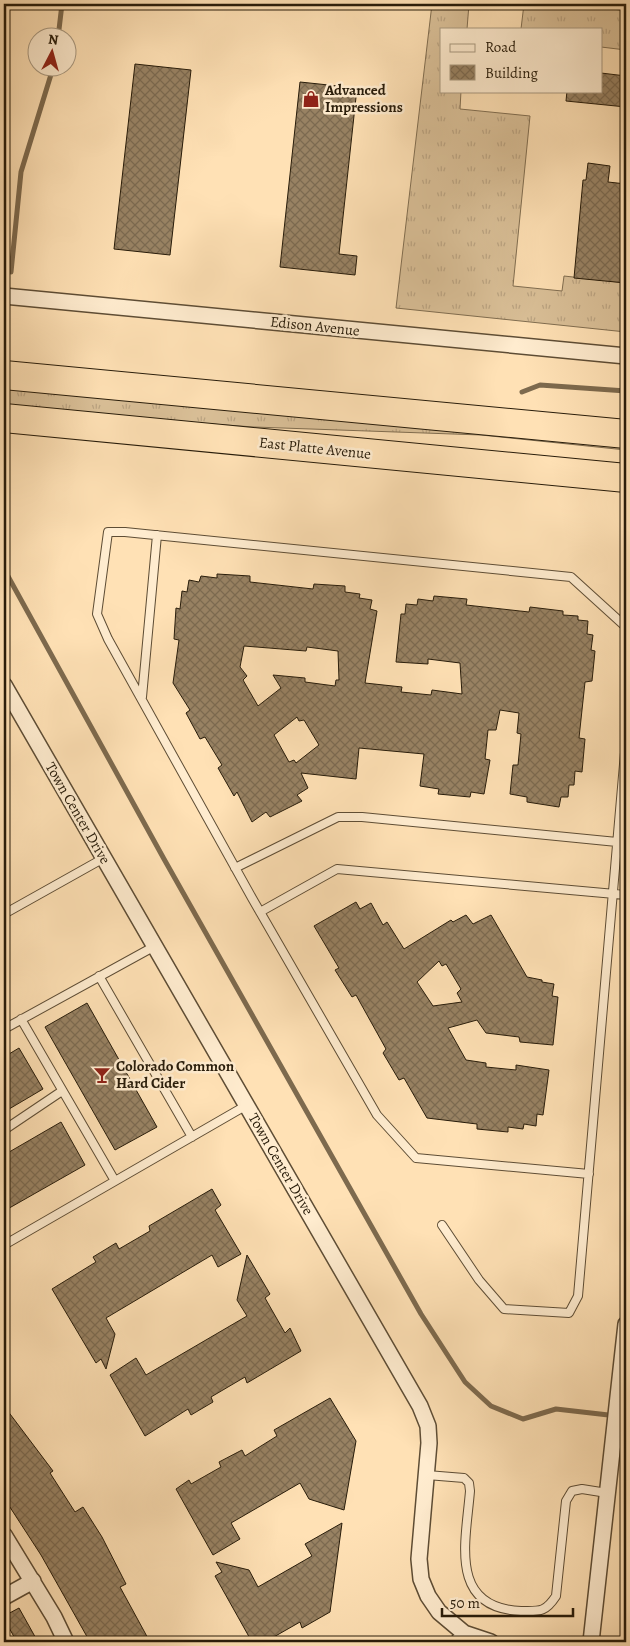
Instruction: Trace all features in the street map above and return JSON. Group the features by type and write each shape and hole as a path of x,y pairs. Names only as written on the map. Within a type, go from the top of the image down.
{"highway":[{"path":"4,375 626,434"},
{"name":"East Platte Avenue","path":"4,418 626,478"}],"street":[{"name":"Edison Avenue","path":"4,296 626,356"},
{"name":"Town Center Drive","path":"4,685 420,1406 428,1426 429,1443 428,1475 419,1559 421,1579 428,1596 439,1612 464,1633 491,1642"},
{"path":"591,1642 626,1324"},
{"path":"4,1535 54,1617 66,1642"},
{"path":"4,1597 33,1581"}],"lane":[{"path":"589,1174 416,1158 377,1115 235,868 108,639 97,614 108,532 125,532 571,577 626,627"},
{"path":"142,699 156,535"},
{"path":"442,1225 479,1280 504,1309 569,1313 578,1296 626,741"},
{"path":"235,868 338,816 618,842"},
{"path":"4,914 104,858"},
{"path":"260,912 337,868 626,895"},
{"path":"4,1029 155,946"},
{"path":"99,976 192,1137"},
{"path":"21,1019 115,1181"},
{"path":"4,1130 62,1090"},
{"path":"4,1246 247,1105"},
{"path":"428,1475 464,1478 468,1483 470,1491 464,1562 469,1581 478,1594 489,1603 507,1610 539,1611 549,1607 556,1596 566,1501 572,1491 582,1490 607,1493"},
{"path":"451,1642 464,1633"}],"green space":[{"path":"432,4 469,4 467,28 440,28 440,92 461,92 460,109 530,116 513,286 562,291 564,276 626,283 626,332 396,308"},
{"path":"524,4 580,4 626,11 626,50 602,47 602,28 521,28"},
{"path":"4,382 626,444 626,450 481,435 254,427 127,418 4,406"}],"building":[{"path":"135,64 191,70 170,255 114,249"},
{"path":"602,73 626,76 626,107 566,101 567,92 602,92"},
{"path":"300,82 357,88 339,254 357,256 355,275 280,267"},
{"path":"588,163 610,166 608,182 626,184 626,283 574,278 583,180 586,180"},
{"path":"217,574 250,576 250,582 313,589 314,584 345,586 345,592 360,594 359,598 372,600 370,609 377,611 365,683 402,687 401,692 431,695 432,690 462,694 460,663 428,659 428,664 396,662 401,614 405,614 406,604 417,605 418,599 433,601 434,596 467,599 466,605 529,612 530,607 563,611 563,615 578,616 578,620 588,621 587,634 593,635 591,650 595,651 592,681 585,682 579,738 585,739 582,772 575,771 574,785 569,785 568,797 561,797 559,807 527,802 527,797 510,794 513,765 518,765 521,734 517,733 519,713 500,710 496,730 488,730 485,759 490,760 484,794 471,792 470,797 438,794 439,789 420,786 424,754 359,748 356,779 301,773 308,788 297,795 302,801 270,817 266,812 252,822 237,792 234,796 218,768 222,765 205,737 200,739 186,713 190,710 173,683 179,640 174,639 176,608 180,609 182,591 187,592 189,580 199,582 201,576 217,578","holes":["244,646 306,651 307,647 338,651 339,680 336,680 335,686 305,682 305,678 273,675 281,688 258,706 243,680 247,676 240,667","297,717 299,721 304,720 319,745 296,763 294,760 289,762 274,735"]},
{"path":"356,902 360,909 371,903 383,925 387,922 404,949 451,920 453,922 466,915 473,924 491,915 527,977 554,984 552,996 558,997 553,1045 520,1042 519,1037 486,1033 477,1020 448,1028 466,1060 486,1063 486,1067 516,1070 516,1065 549,1070 543,1115 537,1114 536,1126 524,1124 523,1129 508,1127 508,1132 477,1129 477,1124 427,1118 404,1078 399,1080 383,1053 386,1049 356,995 352,997 335,970 339,968 314,926","holes":["439,961 442,966 446,964 461,989 457,993 462,1002 433,1006 417,982"]},
{"path":"87,1003 157,1127 115,1150 45,1027"},
{"path":"19,1048 43,1089 4,1112 4,1057"},
{"path":"61,1122 85,1165 4,1211 4,1155"},
{"path":"212,1189 221,1205 215,1210 241,1254 218,1267 212,1255 106,1318 115,1334 106,1369 101,1359 96,1363 52,1289 96,1262 93,1257 116,1243 119,1249 150,1231 149,1226"},
{"path":"247,1255 270,1294 265,1298 285,1333 290,1328 301,1351 247,1383 245,1377 211,1397 213,1402 191,1415 188,1409 145,1436 110,1375 136,1358 146,1375 247,1316 237,1300"},
{"path":"330,1398 356,1441 344,1510 309,1499 300,1483 231,1523 240,1539 213,1555 176,1489 189,1480 191,1484 221,1467 219,1462 242,1450 245,1456 277,1436 274,1430"},
{"path":"4,1406 53,1471 50,1473 75,1512 83,1507 102,1537 126,1584 120,1587 150,1642 90,1642 41,1555 4,1498"},
{"path":"342,1523 330,1612 302,1628 300,1622 265,1642 252,1642 215,1576 222,1572 216,1562 249,1570 258,1587 312,1556 305,1544"},
{"path":"19,1608 38,1642 17,1642 4,1619 4,1616"}],"waterway":[{"path":"59,28 62,4"},
{"path":"11,272 21,172 50,78"},
{"path":"522,392 540,385 626,391"},
{"path":"4,569 164,859 421,1314 465,1382 491,1406 523,1419 556,1409 626,1417"}],"place":[{"name":"Advanced Impressions","path":"311,99"},
{"name":"Colorado Common Hard Cider","path":"102,1075"}]}
